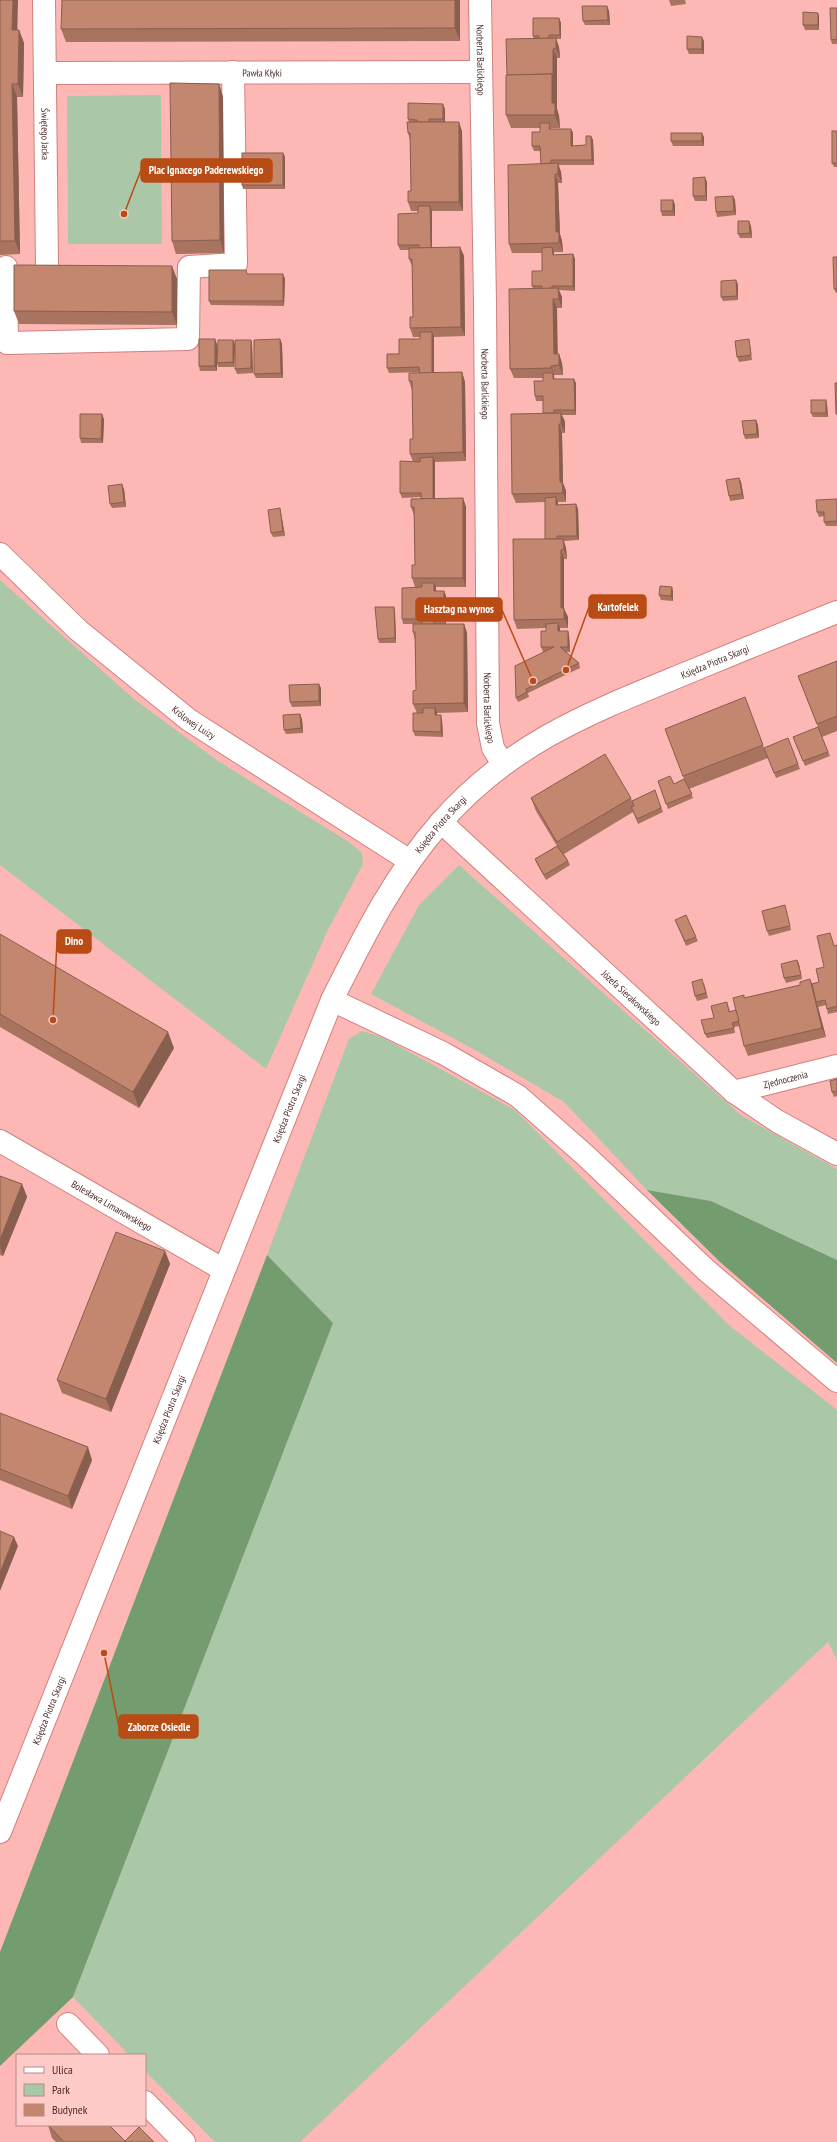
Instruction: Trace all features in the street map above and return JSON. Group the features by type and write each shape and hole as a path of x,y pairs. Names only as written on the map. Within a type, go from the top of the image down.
{"street":[{"name":"Świętego Jacka","path":"44,0 47,267"},
{"name":"Norberta Barlickiego","path":"480,0 480,72 486,326 488,723 493,748 503,764"},
{"path":"165,267 236,264 233,72"},
{"name":"Pawła Kłyki","path":"45,73 480,72"},
{"path":"70,267 3,267 7,343 188,339 189,267"},
{"name":"Królowej Luizy","path":"0,554 78,630 189,720 410,861"},
{"name":"Księdza Piotra Skargi","path":"0,1832 332,1000 372,920 410,861 441,822 474,787 503,764 546,735 597,710 837,612"},
{"name":"Józefa Sierakowskiego","path":"441,822 734,1092 776,1120 837,1154"},
{"path":"332,1000 443,1053 518,1096 586,1156 706,1270 837,1381"},
{"name":"Zjednoczenia","path":"734,1092 837,1066"},
{"name":"Bolesława Limanowskiego","path":"0,1141 224,1270"},
{"path":"68,2024 97,2054"},
{"path":"146,2103 184,2142"}],"green space":[{"path":"161,95 162,244 68,244 67,96"},
{"path":"0,580 134,699 218,761 349,842 362,853 363,864 327,932 266,1069 0,865"},
{"path":"459,865 741,1115 837,1169 837,1260 711,1201 647,1190 564,1102 475,1050 371,994 419,905"},
{"path":"362,1031 384,1038 515,1110 730,1326 837,1410 837,1660 828,1642 300,2142 215,2142 146,2072 146,2054 128,2054 73,1997 333,1323 267,1255 349,1039"},
{"path":"647,1190 711,1201 837,1260 837,1363 720,1262"},
{"path":"267,1255 333,1323 73,1997 0,2066 0,1952"}],"building":[{"path":"0,0 13,0 12,30 19,30 18,84 12,84 15,241 0,241"},
{"path":"62,0 455,0 455,28 61,29"},
{"path":"582,6 607,6 608,20 583,21"},
{"path":"830,8 837,8 837,39 831,40"},
{"path":"803,12 818,13 818,25 803,25"},
{"path":"533,18 559,18 560,35 549,35 549,38 539,39 539,36 533,36"},
{"path":"687,36 702,37 702,49 687,49"},
{"path":"556,38 556,48 553,49 553,78 552,74 507,75 506,39"},
{"path":"552,74 552,103 555,103 555,115 506,115 506,75"},
{"path":"170,83 219,84 220,240 172,241"},
{"path":"408,103 443,104 443,119 429,119 429,122 417,122 417,120 408,119"},
{"path":"407,122 459,122 459,202 408,202 408,191 411,191 410,133 408,133"},
{"path":"540,123 550,123 549,129 571,129 571,146 586,145 586,136 591,136 592,160 551,160 551,163 541,164 540,146 532,146 532,132 540,132"},
{"path":"832,131 837,131 837,163 832,163"},
{"path":"671,133 702,133 702,141 671,141"},
{"path":"242,153 283,153 283,185 242,185"},
{"path":"558,163 558,174 555,174 556,232 559,232 559,243 509,244 508,165"},
{"path":"705,177 706,196 693,196 693,178"},
{"path":"733,196 734,211 716,212 715,197"},
{"path":"661,200 673,200 673,211 661,211"},
{"path":"418,206 430,206 431,248 419,248 419,245 398,245 398,214 418,213"},
{"path":"738,221 749,221 750,233 738,234"},
{"path":"460,247 461,327 410,328 410,317 413,317 412,259 409,259 409,248"},
{"path":"552,247 553,255 573,254 573,286 552,286 552,288 542,289 542,286 532,286 532,271 542,271 542,248"},
{"path":"833,257 837,257 837,289 834,289"},
{"path":"14,265 172,266 172,312 14,311"},
{"path":"209,270 246,270 247,274 283,274 283,301 209,301"},
{"path":"736,280 737,296 721,297 721,281"},
{"path":"558,288 559,299 553,299 554,354 559,354 559,365 551,366 551,368 510,369 509,289"},
{"path":"420,332 432,332 432,373 420,373 419,367 387,368 387,354 399,354 399,339 420,339"},
{"path":"199,339 215,339 215,366 199,366"},
{"path":"280,339 281,373 254,374 254,340"},
{"path":"749,339 751,355 737,357 735,341"},
{"path":"218,340 233,340 233,362 217,363"},
{"path":"235,340 251,340 251,368 235,369"},
{"path":"462,372 463,452 410,454 410,439 413,439 412,381 409,381 409,373"},
{"path":"543,373 553,373 553,379 574,379 575,410 554,410 554,413 543,413 543,396 535,396 534,381 543,381"},
{"path":"835,383 837,383 837,414 836,414"},
{"path":"811,400 826,400 826,413 811,413"},
{"path":"561,413 561,424 559,424 560,482 562,482 563,493 512,494 511,414"},
{"path":"80,414 102,414 101,439 80,438"},
{"path":"756,420 757,434 744,435 742,421"},
{"path":"433,457 433,499 421,499 421,493 400,493 400,461 420,462 420,458"},
{"path":"739,478 742,494 729,496 726,480"},
{"path":"122,484 124,502 110,504 108,486"},
{"path":"556,497 556,505 576,504 577,536 557,536 557,539 545,539 545,498"},
{"path":"463,498 463,578 412,578 412,565 415,565 414,507 411,507 411,499"},
{"path":"837,499 837,521 824,522 824,512 817,512 816,500"},
{"path":"280,508 283,531 271,533 268,510"},
{"path":"513,539 563,539 564,549 561,550 561,608 564,608 564,619 514,620"},
{"path":"422,583 434,583 434,591 444,591 444,620 434,621 434,624 422,624 422,619 402,619 402,588 422,587"},
{"path":"660,586 672,587 671,596 659,595"},
{"path":"375,607 394,607 395,638 378,639"},
{"path":"558,623 558,631 568,631 568,647 560,647 579,663 526,689 527,692 516,698 515,666 554,647 541,647 541,631 546,631 546,624"},
{"path":"413,624 464,624 464,703 413,704 413,691 416,690 415,632 413,632"},
{"path":"837,661 837,716 817,724 798,676"},
{"path":"319,684 319,701 290,702 289,685"},
{"path":"745,697 763,745 683,776 665,729"},
{"path":"423,708 435,708 435,715 441,715 441,732 413,731 413,713 423,713"},
{"path":"300,714 301,728 284,730 283,715"},
{"path":"818,727 828,752 803,761 793,737"},
{"path":"788,738 798,764 774,773 764,748"},
{"path":"605,754 631,798 557,842 531,798"},
{"path":"670,776 674,784 684,779 692,794 666,804 658,781"},
{"path":"655,790 661,808 637,819 631,807 634,806 632,801"},
{"path":"557,846 568,861 544,875 535,859"},
{"path":"785,905 790,926 767,931 762,911"},
{"path":"686,915 696,937 685,941 675,920"},
{"path":"830,933 834,946 837,945 837,1006 827,1009 825,1000 816,1002 812,984 819,982 816,969 824,967 817,936"},
{"path":"0,934 168,1032 133,1092 0,1014"},
{"path":"797,960 801,975 784,978 781,964"},
{"path":"702,979 706,993 695,996 692,982"},
{"path":"810,979 822,1028 744,1046 733,998 744,995 744,998 800,985 800,982"},
{"path":"727,1002 729,1012 736,1010 739,1021 732,1023 734,1028 705,1034 701,1020 714,1018 711,1006"},
{"path":"837,1079 837,1091 832,1092 830,1081"},
{"path":"0,1176 22,1184 0,1240"},
{"path":"116,1232 165,1251 106,1399 57,1380"},
{"path":"0,1413 88,1447 68,1496 0,1469"},
{"path":"0,1531 14,1537 0,1573"},
{"path":"49,2126 110,2126 126,2142 64,2142"},
{"path":"139,2127 154,2142 125,2141"}],"place":[{"name":"Plac Ignacego Paderewskiego","path":"124,214"},
{"name":"Kartofelek","path":"566,670"},
{"name":"Hasztag na wynos","path":"533,681"},
{"name":"Dino","path":"53,1020"},
{"name":"Zaborze Osiedle","path":"104,1653"}]}
